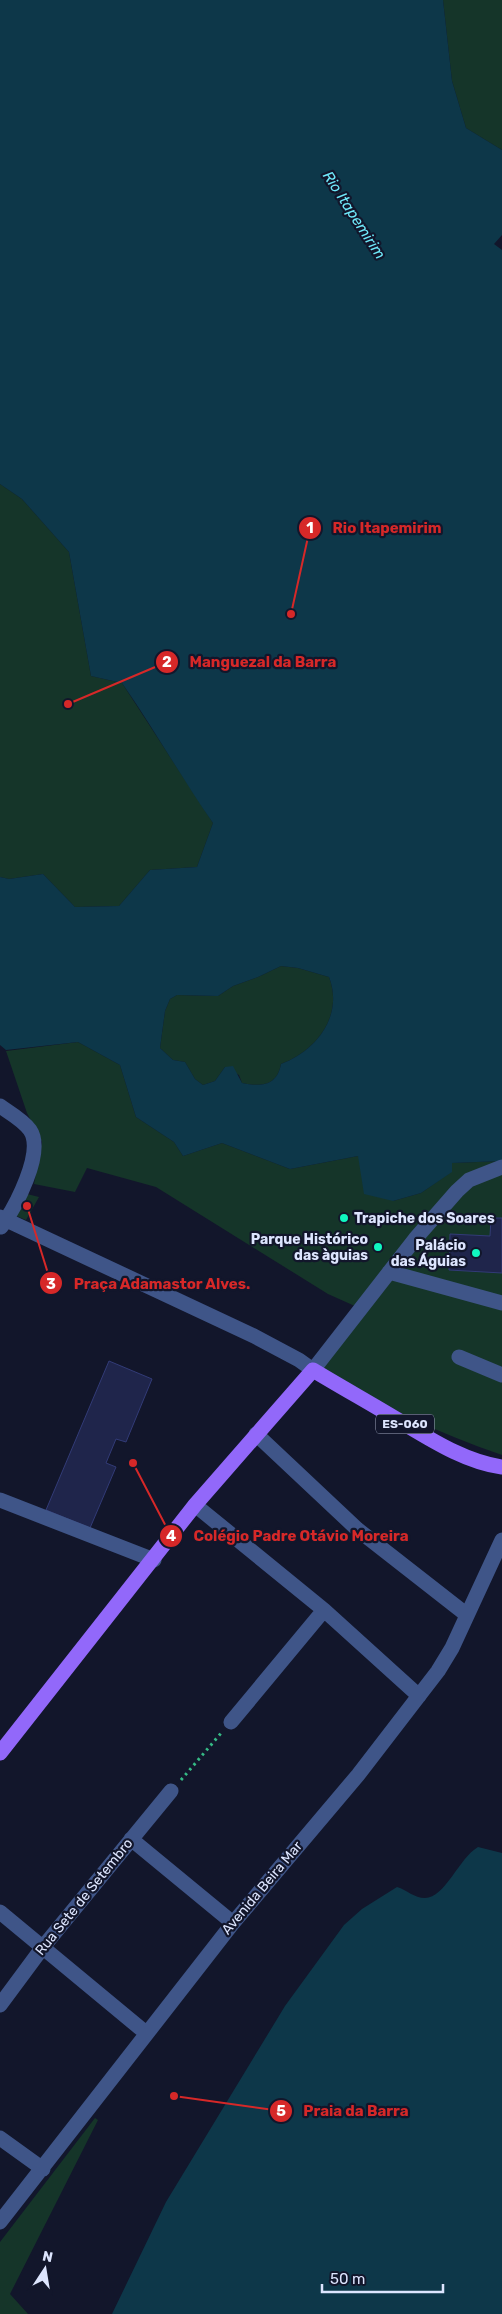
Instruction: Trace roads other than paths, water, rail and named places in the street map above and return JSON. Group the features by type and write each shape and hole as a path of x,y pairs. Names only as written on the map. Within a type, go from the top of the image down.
{"main road":[{"path":"0,1753 154,1560 195,1505 312,1370"},
{"name":"ES-060","path":"312,1370 424,1435 466,1456 490,1465 502,1467"}],"street":[{"path":"0,1106 27,1126 33,1138 34,1161 2,1222 254,1336 299,1360 312,1370 389,1272 457,1191 469,1180 502,1167"},
{"path":"389,1272 502,1303"},
{"path":"459,1357 502,1375"},
{"path":"256,1434 357,1529 467,1615"},
{"path":"0,1500 154,1560"},
{"path":"195,1505 324,1610 419,1696"},
{"name":"Avenida Beira Mar","path":"0,2222 233,1923 358,1775 419,1696 452,1648 502,1540"},
{"path":"231,1722 324,1610"},
{"name":"Rua Sete de Setembro","path":"0,2005 43,1948 171,1791"},
{"path":"132,1839 233,1923"},
{"path":"0,1912 146,2033"},
{"path":"0,2138 43,2168"}],"water":[{"name":"Rio Itapemirim","path":"0,0 443,0 452,81 466,128 502,150 502,235 494,244 502,250 502,1161 452,1163 452,1172 421,1193 393,1201 364,1194 358,1156 290,1169 222,1143 183,1156 174,1142 136,1117 120,1065 78,1042 6,1050 0,1045 0,877 9,879 43,874 75,907 119,906 150,870 197,867 213,823 122,683 91,676 69,552 22,499 0,484","holes":["281,966 298,968 329,977 333,991 333,1005 330,1018 316,1041 294,1058 281,1064 276,1077 272,1081 262,1085 242,1083 233,1066 225,1067 215,1081 203,1085 195,1079 185,1062 173,1060 160,1048 165,1011 170,999 177,995 218,996 233,986"]},
{"path":"478,1847 502,1853 502,2314 112,2314 166,2202 285,2006 344,1925 362,1909 397,1887 417,1897 425,1898 439,1892 471,1852"}],"place":[{"name":"Rio Itapemirim","path":"291,614"},
{"name":"Manguezal da Barra","path":"68,704"},
{"name":"Praça Adamastor Alves.","path":"27,1206"},
{"name":"Trapiche dos Soares","path":"344,1218"},
{"name":"Parque Histórico das àguias","path":"378,1247"},
{"name":"Palácio das Águias","path":"476,1253"},
{"name":"Colégio Padre Otávio Moreira","path":"133,1463"},
{"name":"Praia da Barra","path":"174,2096"}]}
